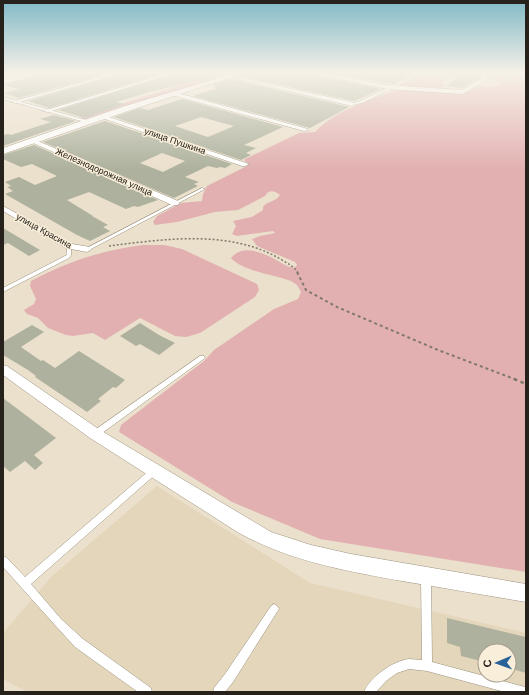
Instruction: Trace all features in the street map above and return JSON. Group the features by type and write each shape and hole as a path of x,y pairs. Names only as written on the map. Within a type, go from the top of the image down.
{"street":[{"path":"46,111 65,105"},
{"name":"Железнодорожная улица","path":"3,151 139,105"},
{"path":"216,105 306,130"},
{"name":"улица Пушкина","path":"104,117 245,164"},
{"name":"Железнодорожная улица","path":"33,141 175,203"},
{"name":"улица Красина","path":"3,208 69,246 87,249"},
{"path":"3,369 94,434 245,527 291,548 351,563 526,593"}],"lane":[{"path":"26,105 89,122"},
{"path":"87,249 203,189"},
{"path":"3,290 62,260 69,255 69,246"},
{"path":"94,434 202,358"},
{"path":"24,584 154,471"},
{"path":"3,560 58,622 80,642 147,692"},
{"path":"426,576 427,666"},
{"path":"218,692 229,678 274,609"},
{"path":"369,692 382,677 394,669 409,664 427,666 524,692"}],"path":[{"path":"109,246 148,241 201,239 227,241 267,252 294,268 306,290 337,307 438,350 526,384"}],"shaded area":[{"path":"117,105 134,105 93,119 84,120 79,118 97,114"},
{"path":"526,105 526,572 320,539 232,502 119,432 121,425 204,361 214,350 274,309 298,299 301,292 297,285 291,281 243,266 231,258 237,253 251,251 267,255 287,266 294,268 297,265 295,262 257,246 252,239 275,233 273,231 237,236 232,234 236,226 233,221 252,217 263,210 265,205 280,195 276,192 268,192 265,196 238,210 215,212 177,222 155,225 153,222 157,216 181,203 202,201 203,194 207,186 247,166 249,164 244,160 245,159 299,133 315,132 333,117 355,106"},
{"path":"143,245 164,245 182,249 257,284 259,290 255,297 200,333 186,337 175,336 140,318 105,340 93,333 73,336 66,335 48,328 38,318 27,314 24,310 34,304 36,299 30,286 31,281 58,268 85,258 113,250"},
{"path":"157,486 310,583 526,633 526,692 28,692 3,679 3,633 52,576"}],"building":[{"path":"41,105 57,105 49,108"},
{"path":"73,105 121,105 85,118 58,110"},
{"path":"162,105 205,105 283,127 244,145 256,148 246,153 251,155 241,160 114,117 140,108 148,110","holes":["201,117 234,126 208,137 175,126"]},
{"path":"227,105 342,105 349,107 310,128"},
{"path":"54,115 76,121 3,146 3,135 11,135 51,122 40,119"},
{"path":"105,121 232,164 225,168 208,166 185,177 199,182 194,184 198,186 174,198 43,142","holes":["162,153 185,161 163,172 140,163"]},
{"path":"34,145 158,200 138,207 134,206 126,209 89,192 67,200 108,225 103,227 110,231 90,241 5,194 13,191 7,187 11,186 5,182 19,177 35,185 57,176 32,164 21,167 3,159 3,155"},
{"path":"3,228 40,250 29,256 8,243 3,245"},
{"path":"140,323 175,343 159,355 140,344 136,346 120,336"},
{"path":"32,325 44,332 21,347 41,361 43,360 55,368 79,351 125,380 116,388 113,387 98,399 101,401 87,412 35,377 36,376 28,370 3,355 3,342"},
{"path":"3,398 56,438 34,455 43,463 35,470 25,461 10,472 3,466"},
{"path":"447,618 526,637 526,673 517,670 517,643 477,643 477,660 461,656 460,647 447,643"}]}
